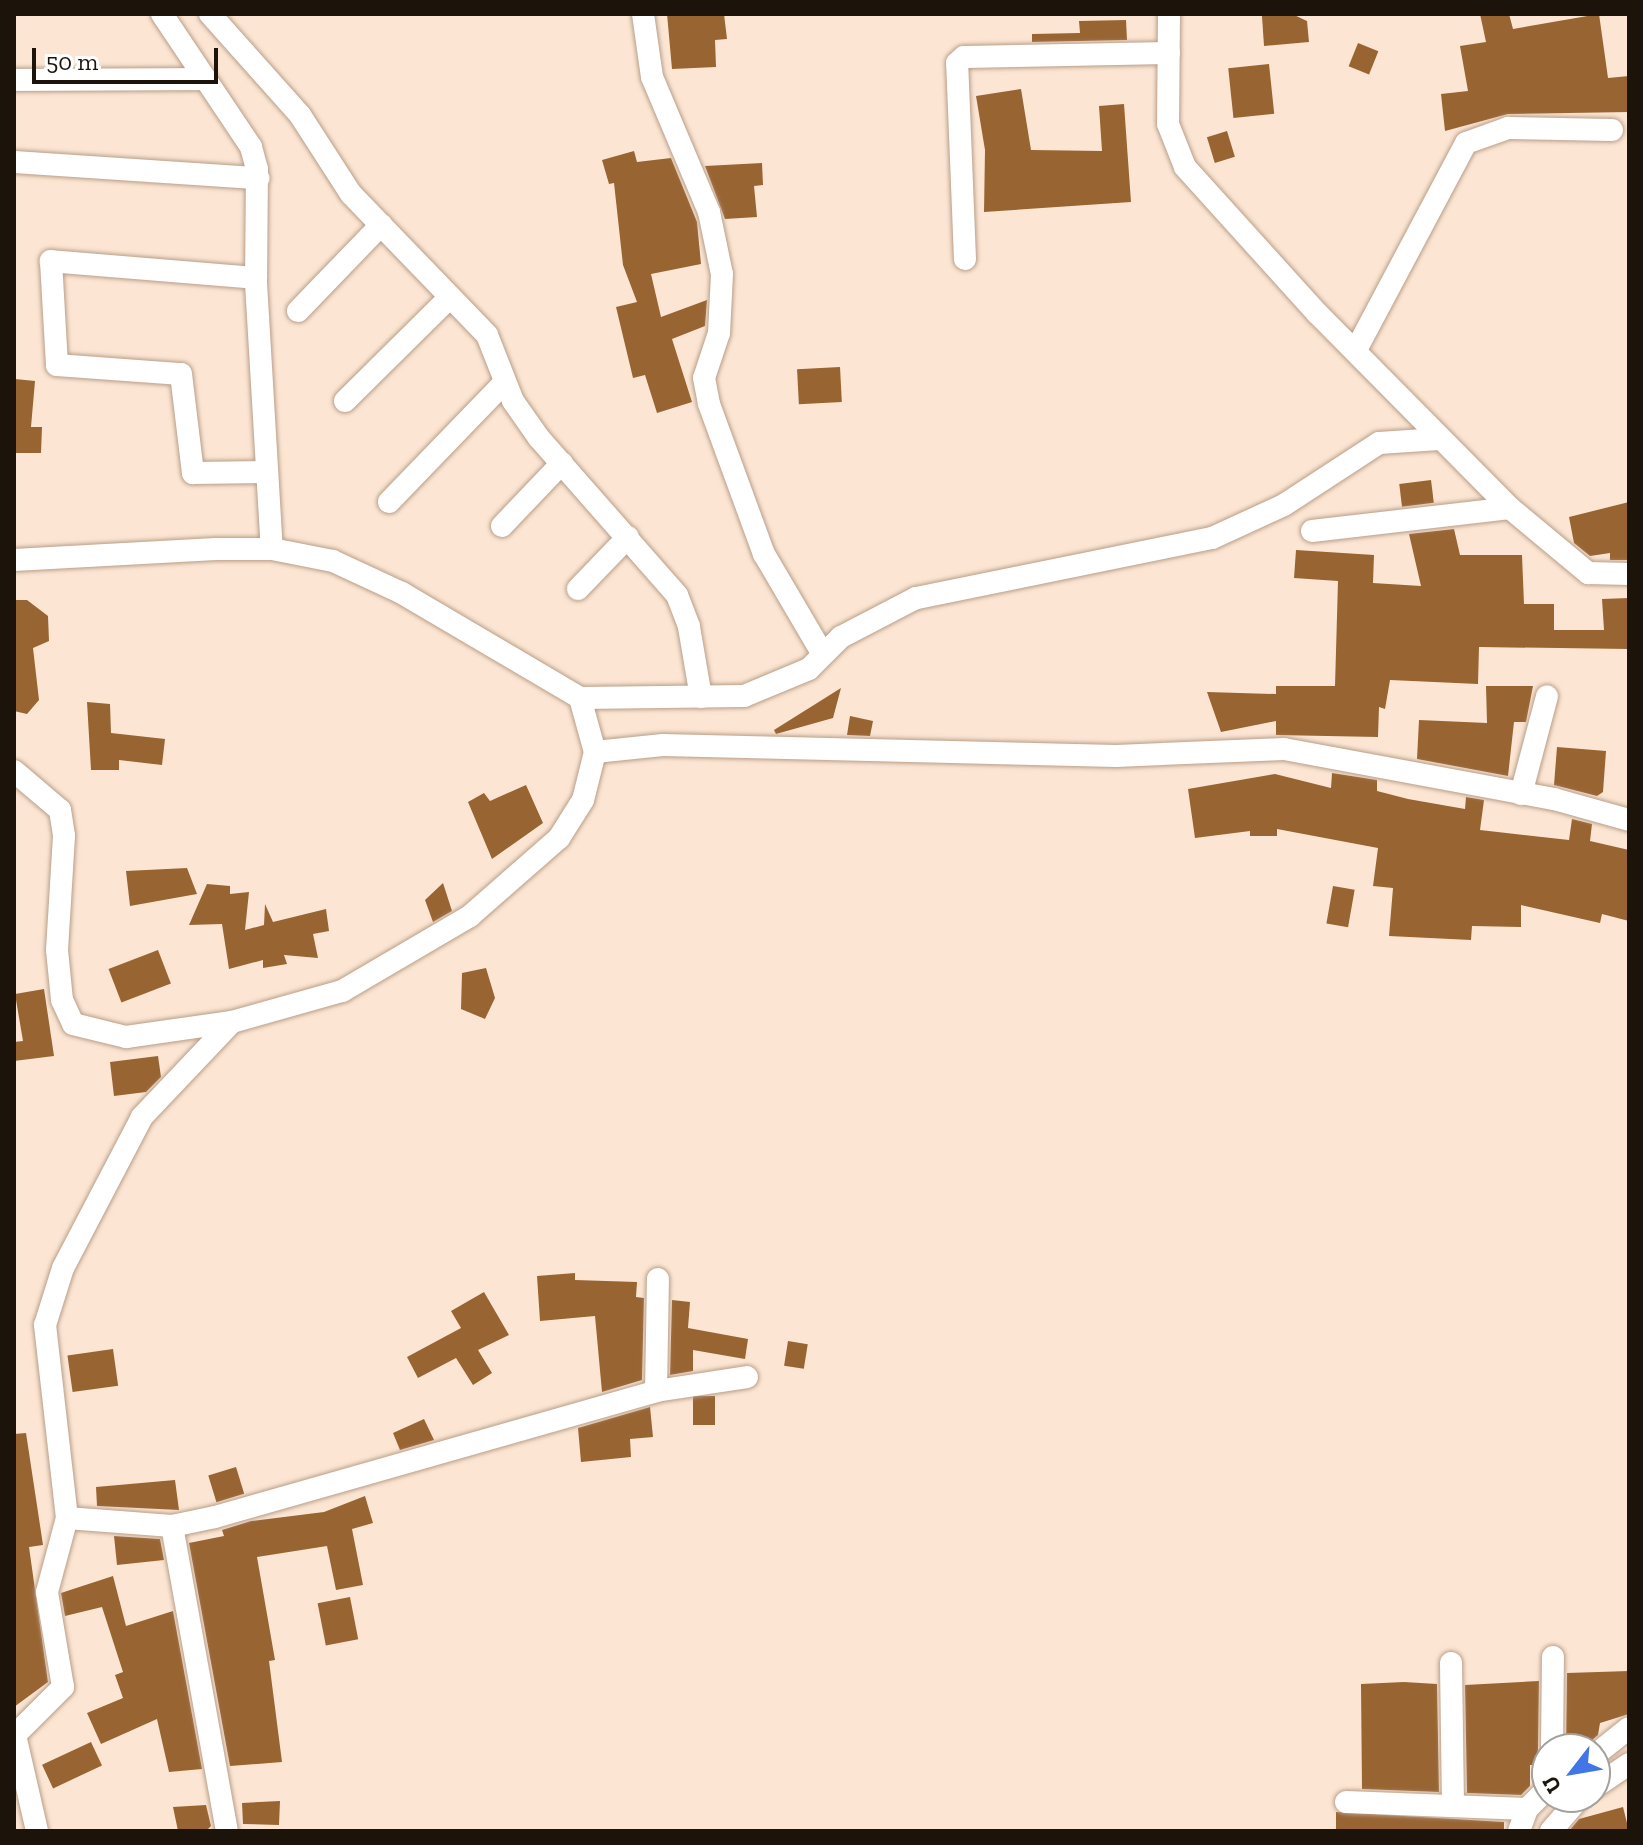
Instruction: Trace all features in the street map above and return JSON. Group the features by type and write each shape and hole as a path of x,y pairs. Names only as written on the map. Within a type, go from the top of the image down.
{"street":[{"path":"162,14 251,147 258,178 256,278 272,549"},
{"path":"210,14 300,115 351,194 487,335 505,382 562,463 677,595 689,627 701,697"},
{"path":"643,14 652,77 709,212 722,274 719,333 704,378 709,404 764,554 822,653"},
{"path":"1169,14 1168,124 1185,167 1317,313 1357,348 1439,439 1510,508 1588,573 1629,574"},
{"path":"965,259 957,63 964,57 1169,53"},
{"path":"14,80 205,79"},
{"path":"1357,348 1466,143 1508,128 1612,130"},
{"path":"14,162 258,178"},
{"path":"298,311 381,225"},
{"path":"256,278 51,261 57,365 181,374 193,473 267,472"},
{"path":"345,401 450,297"},
{"path":"389,502 505,382"},
{"path":"14,560 272,549 333,561 402,593 580,698 744,696 781,684 809,669 822,653 916,598 1212,538 1284,505 1379,443 1439,439"},
{"path":"502,526 562,463"},
{"path":"1312,531 1510,508"},
{"path":"578,589 628,537"},
{"path":"1521,794 1547,696"},
{"path":"14,771 60,810 64,836 57,950 62,1000 73,1024 126,1037 232,1022 342,991 470,916 559,838 583,800 595,752 580,698"},
{"path":"595,752 663,745 1116,756 1284,749 1521,794 1629,820"},
{"path":"37,1831 15,1735 63,1687 47,1592 67,1518 45,1325 52,1296 142,1117 232,1022"},
{"path":"656,1391 658,1279"},
{"path":"67,1518 172,1526 452,1453 656,1391 747,1377"},
{"path":"172,1526 227,1831"},
{"path":"1552,1733 1553,1657"},
{"path":"1451,1663 1453,1806"},
{"path":"1611,1742 1629,1728"},
{"path":"1611,1776 1629,1764"},
{"path":"1346,1802 1527,1809"},
{"path":"1519,1831 1531,1805"},
{"path":"1551,1831 1566,1813"}],"building":[{"path":"667,14 724,14 727,39 715,40 716,67 672,69"},
{"path":"1292,14 1307,21 1309,42 1264,46 1262,16"},
{"path":"1480,14 1509,14 1513,29 1599,14 1608,78 1629,76 1629,112 1508,114 1445,131 1441,94 1468,91 1460,46 1486,42"},
{"path":"1126,20 1127,40 1032,42 1032,34 1080,33 1079,21"},
{"path":"1358,43 1378,51 1369,74 1349,66"},
{"path":"1269,64 1274,114 1233,118 1228,68"},
{"path":"1021,89 1031,150 1102,151 1099,106 1124,104 1131,202 984,212 985,150 976,96"},
{"path":"1227,131 1235,157 1215,163 1207,137"},
{"path":"634,151 637,162 671,158 697,222 701,264 651,274 661,317 707,300 705,326 672,339 692,402 657,413 645,375 633,378 616,307 637,302 623,265 614,183 609,184 602,160"},
{"path":"762,163 763,185 754,186 757,217 725,219 705,166"},
{"path":"840,367 842,402 799,404 797,369"},
{"path":"15,379 35,381 31,427 42,427 41,453 14,453"},
{"path":"1431,480 1434,503 1402,507 1399,484"},
{"path":"1629,502 1629,560 1610,560 1610,553 1590,556 1574,543 1569,517"},
{"path":"1454,529 1460,555 1522,555 1524,604 1554,604 1554,630 1604,630 1602,599 1629,598 1629,649 1479,647 1478,684 1390,680 1385,709 1379,707 1378,737 1276,735 1276,721 1221,732 1207,692 1276,694 1276,686 1335,686 1338,581 1294,578 1296,550 1374,555 1373,583 1421,586 1409,534"},
{"path":"14,600 27,600 48,616 49,641 33,648 39,700 27,714 14,711"},
{"path":"1486,686 1533,686 1526,722 1514,722 1508,776 1417,759 1419,720 1487,723"},
{"path":"841,688 833,718 776,734 774,730"},
{"path":"87,702 110,704 111,733 165,739 162,765 119,760 119,770 91,770"},
{"path":"850,716 873,721 870,736 847,735"},
{"path":"1557,747 1606,751 1603,792 1597,796 1554,785"},
{"path":"1332,773 1377,780 1377,791 1408,799 1465,809 1466,797 1484,800 1480,830 1569,840 1572,819 1592,824 1590,841 1629,850 1629,921 1602,914 1600,923 1521,905 1521,927 1472,926 1471,940 1389,936 1393,888 1373,886 1378,848 1277,829 1277,836 1250,836 1250,831 1195,838 1188,789 1275,774 1331,788"},
{"path":"526,785 543,823 492,859 468,802 484,793 490,801"},
{"path":"187,868 197,894 130,906 126,871"},
{"path":"443,883 452,911 433,922 425,900"},
{"path":"207,884 230,886 230,894 249,892 245,930 264,925 265,904 273,922 326,909 329,931 313,934 318,958 284,955 287,964 263,968 263,960 229,969 222,924 189,925"},
{"path":"1333,886 1355,890 1348,927 1326,923"},
{"path":"158,950 171,984 121,1003 109,969"},
{"path":"486,968 495,998 485,1019 461,1009 462,973"},
{"path":"44,989 54,1056 14,1061 14,1042 23,1041 15,994"},
{"path":"158,1056 161,1077 146,1092 114,1096 110,1062"},
{"path":"575,1273 575,1280 637,1282 636,1297 644,1298 642,1380 602,1392 595,1316 540,1321 537,1276"},
{"path":"484,1292 509,1335 478,1350 492,1373 473,1385 456,1358 418,1378 407,1357 461,1328 451,1311"},
{"path":"672,1300 690,1302 688,1328 748,1339 745,1359 693,1350 693,1371 670,1375"},
{"path":"788,1341 808,1344 804,1369 784,1366"},
{"path":"113,1349 118,1386 73,1392 67,1355"},
{"path":"693,1396 715,1396 715,1425 693,1425"},
{"path":"650,1407 653,1437 630,1439 631,1457 581,1462 578,1428"},
{"path":"424,1419 434,1440 400,1450 393,1433"},
{"path":"26,1433 43,1545 29,1547 48,1682 14,1707 14,1434"},
{"path":"236,1467 244,1494 216,1502 208,1475"},
{"path":"175,1480 179,1510 97,1506 96,1487"},
{"path":"365,1496 373,1523 352,1529 363,1585 336,1590 327,1546 257,1557 275,1660 269,1661 282,1762 230,1766 189,1543 224,1536 222,1530 251,1521 324,1512"},
{"path":"114,1536 160,1539 164,1560 117,1565"},
{"path":"113,1576 126,1626 173,1611 202,1769 169,1772 157,1719 101,1744 87,1713 123,1698 115,1675 123,1672 102,1607 65,1616 61,1593"},
{"path":"350,1597 358,1639 326,1646 318,1603"},
{"path":"1629,1671 1629,1714 1600,1723 1598,1733 1566,1733 1567,1673"},
{"path":"1539,1681 1538,1733 1531,1733 1530,1786 1521,1795 1467,1793 1465,1685"},
{"path":"1361,1684 1437,1684 1439,1792 1362,1789"},
{"path":"91,1742 102,1766 53,1788 42,1765"},
{"path":"280,1801 279,1825 243,1824 242,1803"},
{"path":"206,1805 211,1826 206,1831 178,1831 173,1807"},
{"path":"1623,1807 1629,1831 1569,1831 1579,1819 1611,1813 1611,1810"},
{"path":"1336,1812 1504,1822 1504,1831 1336,1831"}]}
